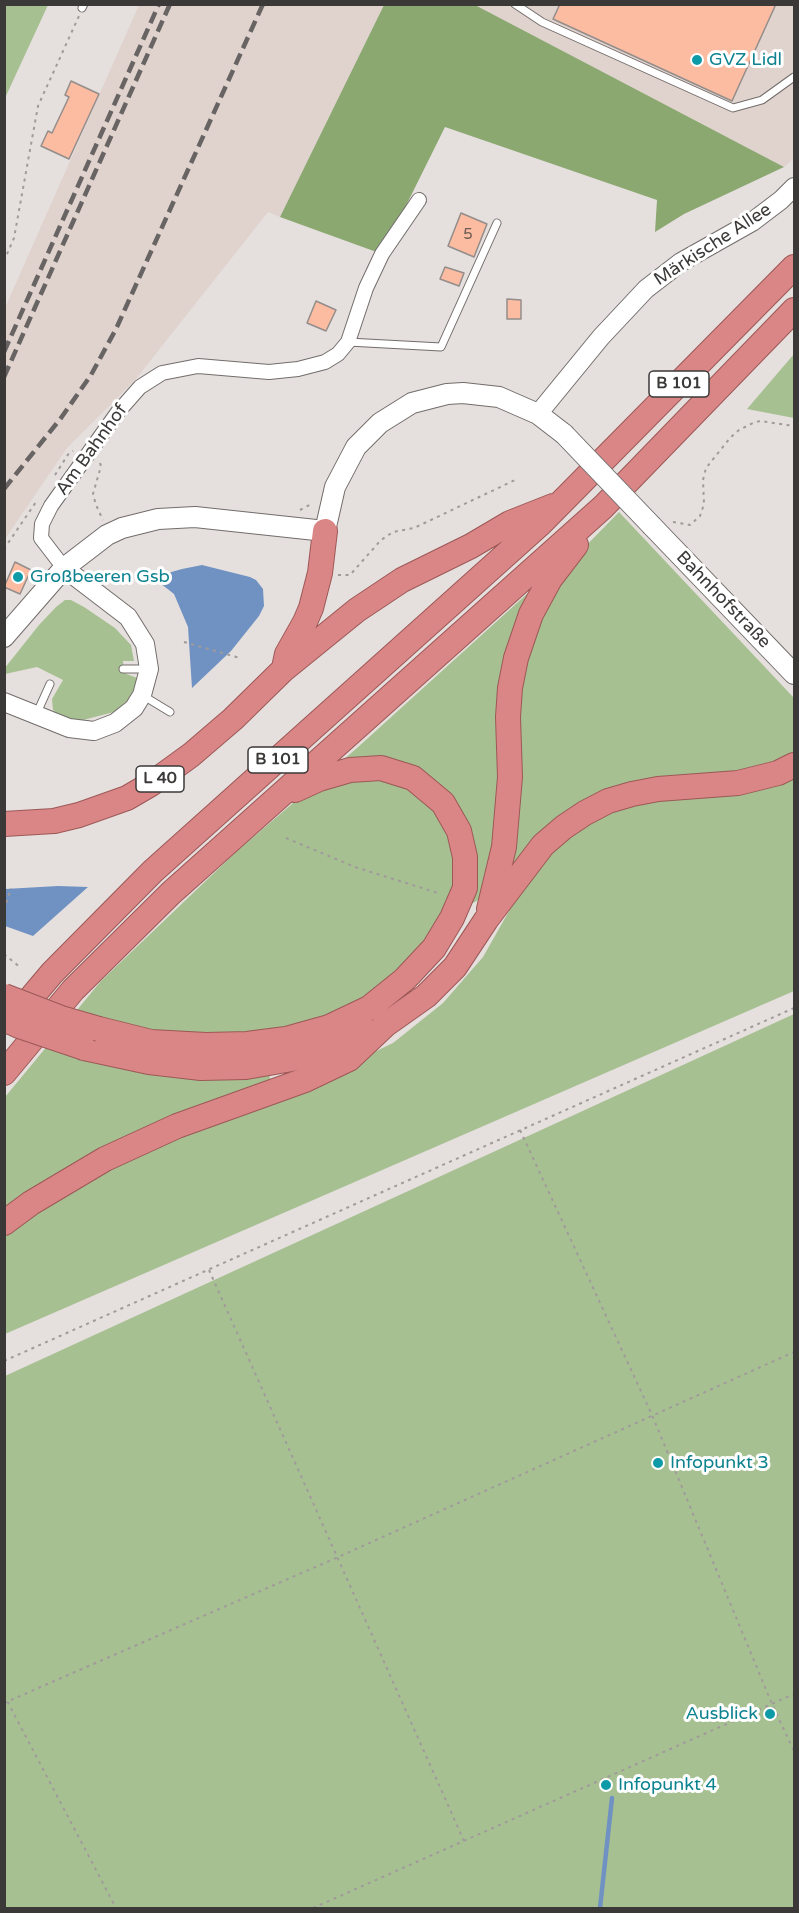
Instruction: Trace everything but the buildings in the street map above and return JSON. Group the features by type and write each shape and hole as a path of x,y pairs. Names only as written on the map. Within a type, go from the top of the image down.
{"highway":[{"name":"B 101","path":"4,1029 52,973 153,871 540,524 795,267"},
{"name":"B 101","path":"4,1073 73,990 171,893 603,507 795,310"},
{"path":"283,670 357,610 402,580 471,546 510,523 564,501"},
{"path":"486,920 504,847 510,777 509,698 516,658 531,614 550,579 603,507"},
{"name":"L 40","path":"4,824 54,821 95,810 126,798 151,784 191,755 233,719 283,670 287,654 311,608 320,573 325,531"},
{"path":"4,1223 31,1203 105,1159 177,1126 305,1080 349,1059 385,1025 426,996 455,968 486,920 543,845 564,827 593,809 608,801 632,794 658,789 738,783 769,776 795,765"},
{"path":"4,996 52,1015 151,1042 206,1046 286,1039 329,1028 369,1008 405,979 434,948 452,918 465,888 465,857 459,831 443,803 413,778 381,768 350,770 319,779 274,801"},
{"path":"4,1019 84,1048 149,1062 201,1068 246,1066 292,1059 340,1045 385,1025"}],"main road":[{"name":"L 40","path":"325,531 335,487 347,461 367,434 396,411 430,397 463,393 499,397 538,414 564,434 660,523"},
{"path":"4,637 64,568 107,535 131,525 175,517 220,519 325,531"},
{"name":"Bahnhofstraße","path":"660,523 795,674"}],"street":[{"name":"Märkische Allee","path":"538,414 600,337 646,289 681,262 759,217 795,186"},
{"path":"348,342 366,288 382,254 419,200"},
{"name":"Am Bahnhof","path":"4,702 69,728 93,731 115,723 134,708 142,695 149,669 145,644 128,617 64,568 41,538 42,524 51,506 118,412 140,387 162,373 198,366 269,372 298,369 325,362 338,354 348,342"}],"lane":[{"path":"515,4 542,22 733,108 762,100 795,77"},
{"path":"348,342 441,347 497,223"},
{"path":"123,669 149,669"},
{"path":"36,716 50,684"},
{"path":"142,695 170,712"}],"path":[{"path":"4,261 14,238 38,106 83,6"},
{"path":"660,523 690,525 697,520 704,504 703,480 706,468 739,430 760,421 795,426"},
{"path":"90,453 97,457 101,466 93,494 104,521"},
{"path":"343,576 350,575 356,570 381,540 393,532 414,528 515,480"},
{"path":"295,511 309,507 316,498"},
{"path":"184,642 240,658"},
{"path":"286,838 355,867 460,900"},
{"path":"4,910 11,888"},
{"path":"4,954 21,968"},
{"path":"4,1361 795,1008"},
{"path":"520,1130 652,1415 772,1704 795,1751"},
{"path":"209,1269 336,1558 464,1840"},
{"path":"6,1702 336,1558 795,1352"},
{"path":"313,1908 795,1694"},
{"path":"4,1695 116,1908"}],"shaded area":[{"path":"139,5 384,5 280,217 268,212 135,380 67,448 5,539 5,308"},
{"path":"475,5 794,5 794,158 784,167"}],"green space":[{"path":"4,5 48,5 5,98"},
{"path":"384,5 475,5 784,167 684,214 655,232 657,200 445,127 382,254 280,217"},
{"path":"794,354 794,418 747,409"},
{"path":"619,512 794,698 794,754 748,773 639,783 475,902 444,916 399,976 340,1012 267,1035 270,1081 5,1214 5,1097 101,981 236,852 357,748 528,593 553,588 577,555"},
{"path":"65,600 71,600 84,607 115,628 131,645 134,661 123,661 124,673 137,678 135,688 129,699 114,712 83,720 63,719 53,710 52,699 63,680 37,667 5,674 4,669 39,625"},
{"path":"794,775 794,991 5,1334 4,1235 69,1189 170,1138 327,1075 393,1043 443,1003 483,957 513,904 546,853 593,820 631,804"},
{"path":"794,1014 794,1908 5,1908 5,1376"}],"water":[{"path":"202,565 256,580 263,589 264,606 259,616 231,651 192,688 188,627 174,594 160,583 161,575"},
{"path":"88,887 33,936 5,926 5,889"}],"waterway":[{"path":"600,1908 612,1798"}],"railway":[{"path":"4,352 159,4"},
{"path":"4,377 170,4"},
{"path":"4,489 61,418 91,375 116,329 263,4"}],"place":[{"name":"GVZ Lidl","path":"697,60"},
{"name":"Großbeeren Gsb","path":"18,577"},
{"name":"Infopunkt 3","path":"658,1463"},
{"name":"Ausblick","path":"770,1714"},
{"name":"Infopunkt 4","path":"606,1785"}]}
